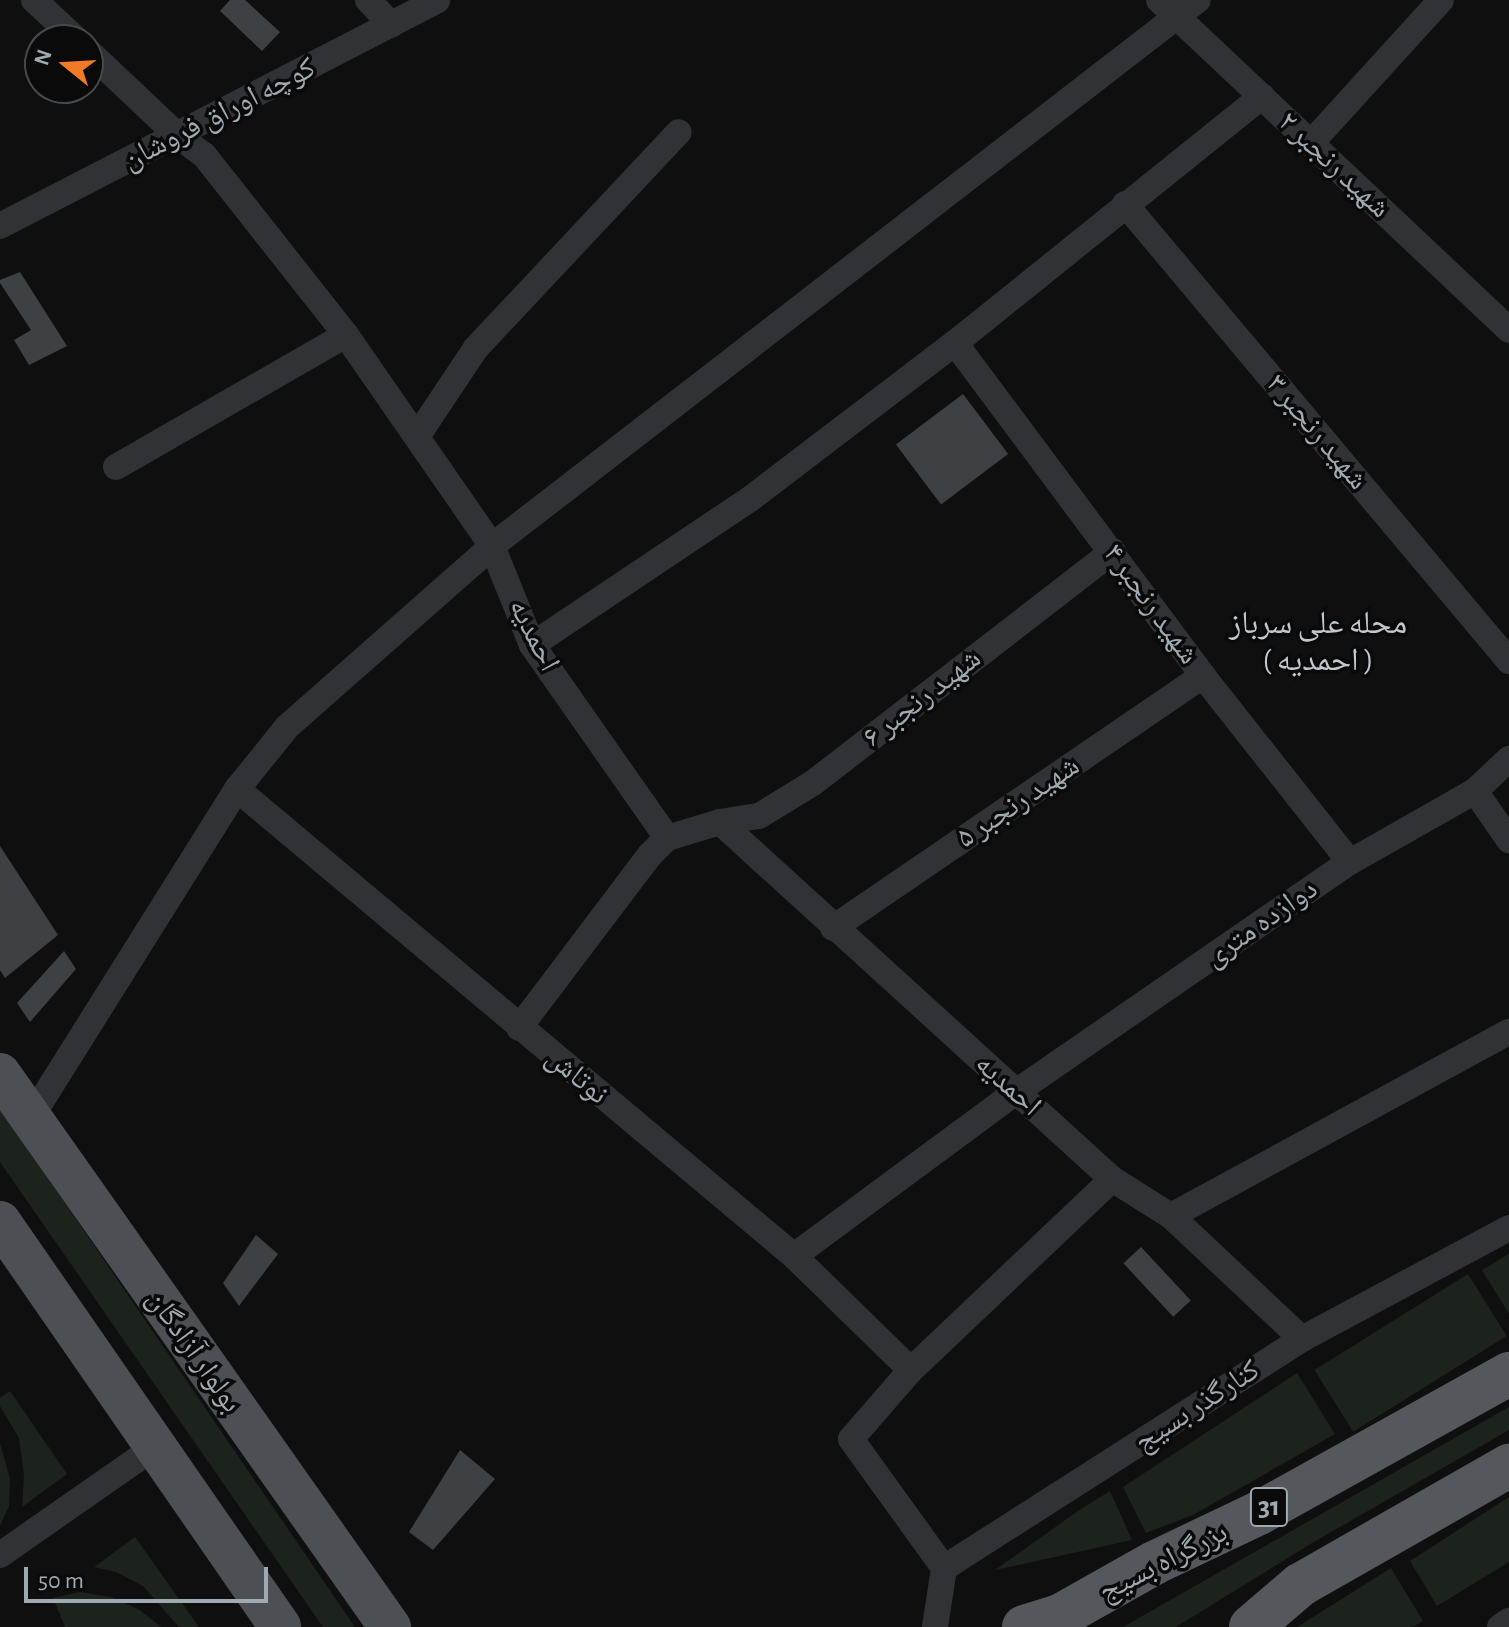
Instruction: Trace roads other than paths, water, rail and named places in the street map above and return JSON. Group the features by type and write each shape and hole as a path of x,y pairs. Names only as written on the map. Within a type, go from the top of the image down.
{"highway":[{"name":"بزرگراه بسیج","path":"1048,1623 1154,1563 1259,1513 1509,1374"},
{"path":"1251,1627 1300,1585 1509,1466"}],"main road":[{"name":"بولوار آزادگان","path":"0,1074 390,1627"},
{"path":"0,1222 280,1627"}],"street":[{"path":"34,0 60,24"},
{"path":"368,0 391,25"},
{"name":"کوچه اوراق فروشان","path":"0,226 437,0"},
{"path":"30,1119 237,789 287,727 492,546 1168,8 1198,0"},
{"path":"1311,143 1441,0"},
{"name":"۲ شهید رنجبر","path":"1168,8 1509,330"},
{"name":"احمدیه","path":"104,66 177,135 204,155 346,335 492,546 532,645 667,838"},
{"path":"532,645 750,499 955,343 1262,96"},
{"path":"418,435 476,348 679,132"},
{"name":"شهید رنجبر ۳","path":"1125,204 1509,661"},
{"path":"116,467 346,335"},
{"name":"شهید رنجبر ۴","path":"955,343 1113,551 1203,676 1350,862"},
{"name":"شهید رنجبر ۶","path":"667,838 720,822 759,816 813,783 1113,551"},
{"name":"شهید رنجبر ۵","path":"833,928 1203,676"},
{"name":"دوازده متری","path":"794,1256 1016,1092 1350,862 1475,791 1509,759"},
{"name":"نوتاش","path":"237,789 794,1256 911,1370"},
{"path":"1475,791 1509,840"},
{"name":"احمدیه","path":"720,822 1112,1179 1171,1216 1302,1339"},
{"path":"519,1028 650,855 667,838"},
{"path":"1171,1216 1509,1032"},
{"path":"935,1627 944,1568 851,1439 911,1370 1112,1179"},
{"name":"کنارگذر بسیج","path":"944,1568 1302,1339 1509,1228"},
{"path":"2,1549 156,1446"},
{"path":"1500,1627 1509,1621"}],"district":[{"name":"محله علی سرباز ( احمدیه )","path":"1318,642"}]}
